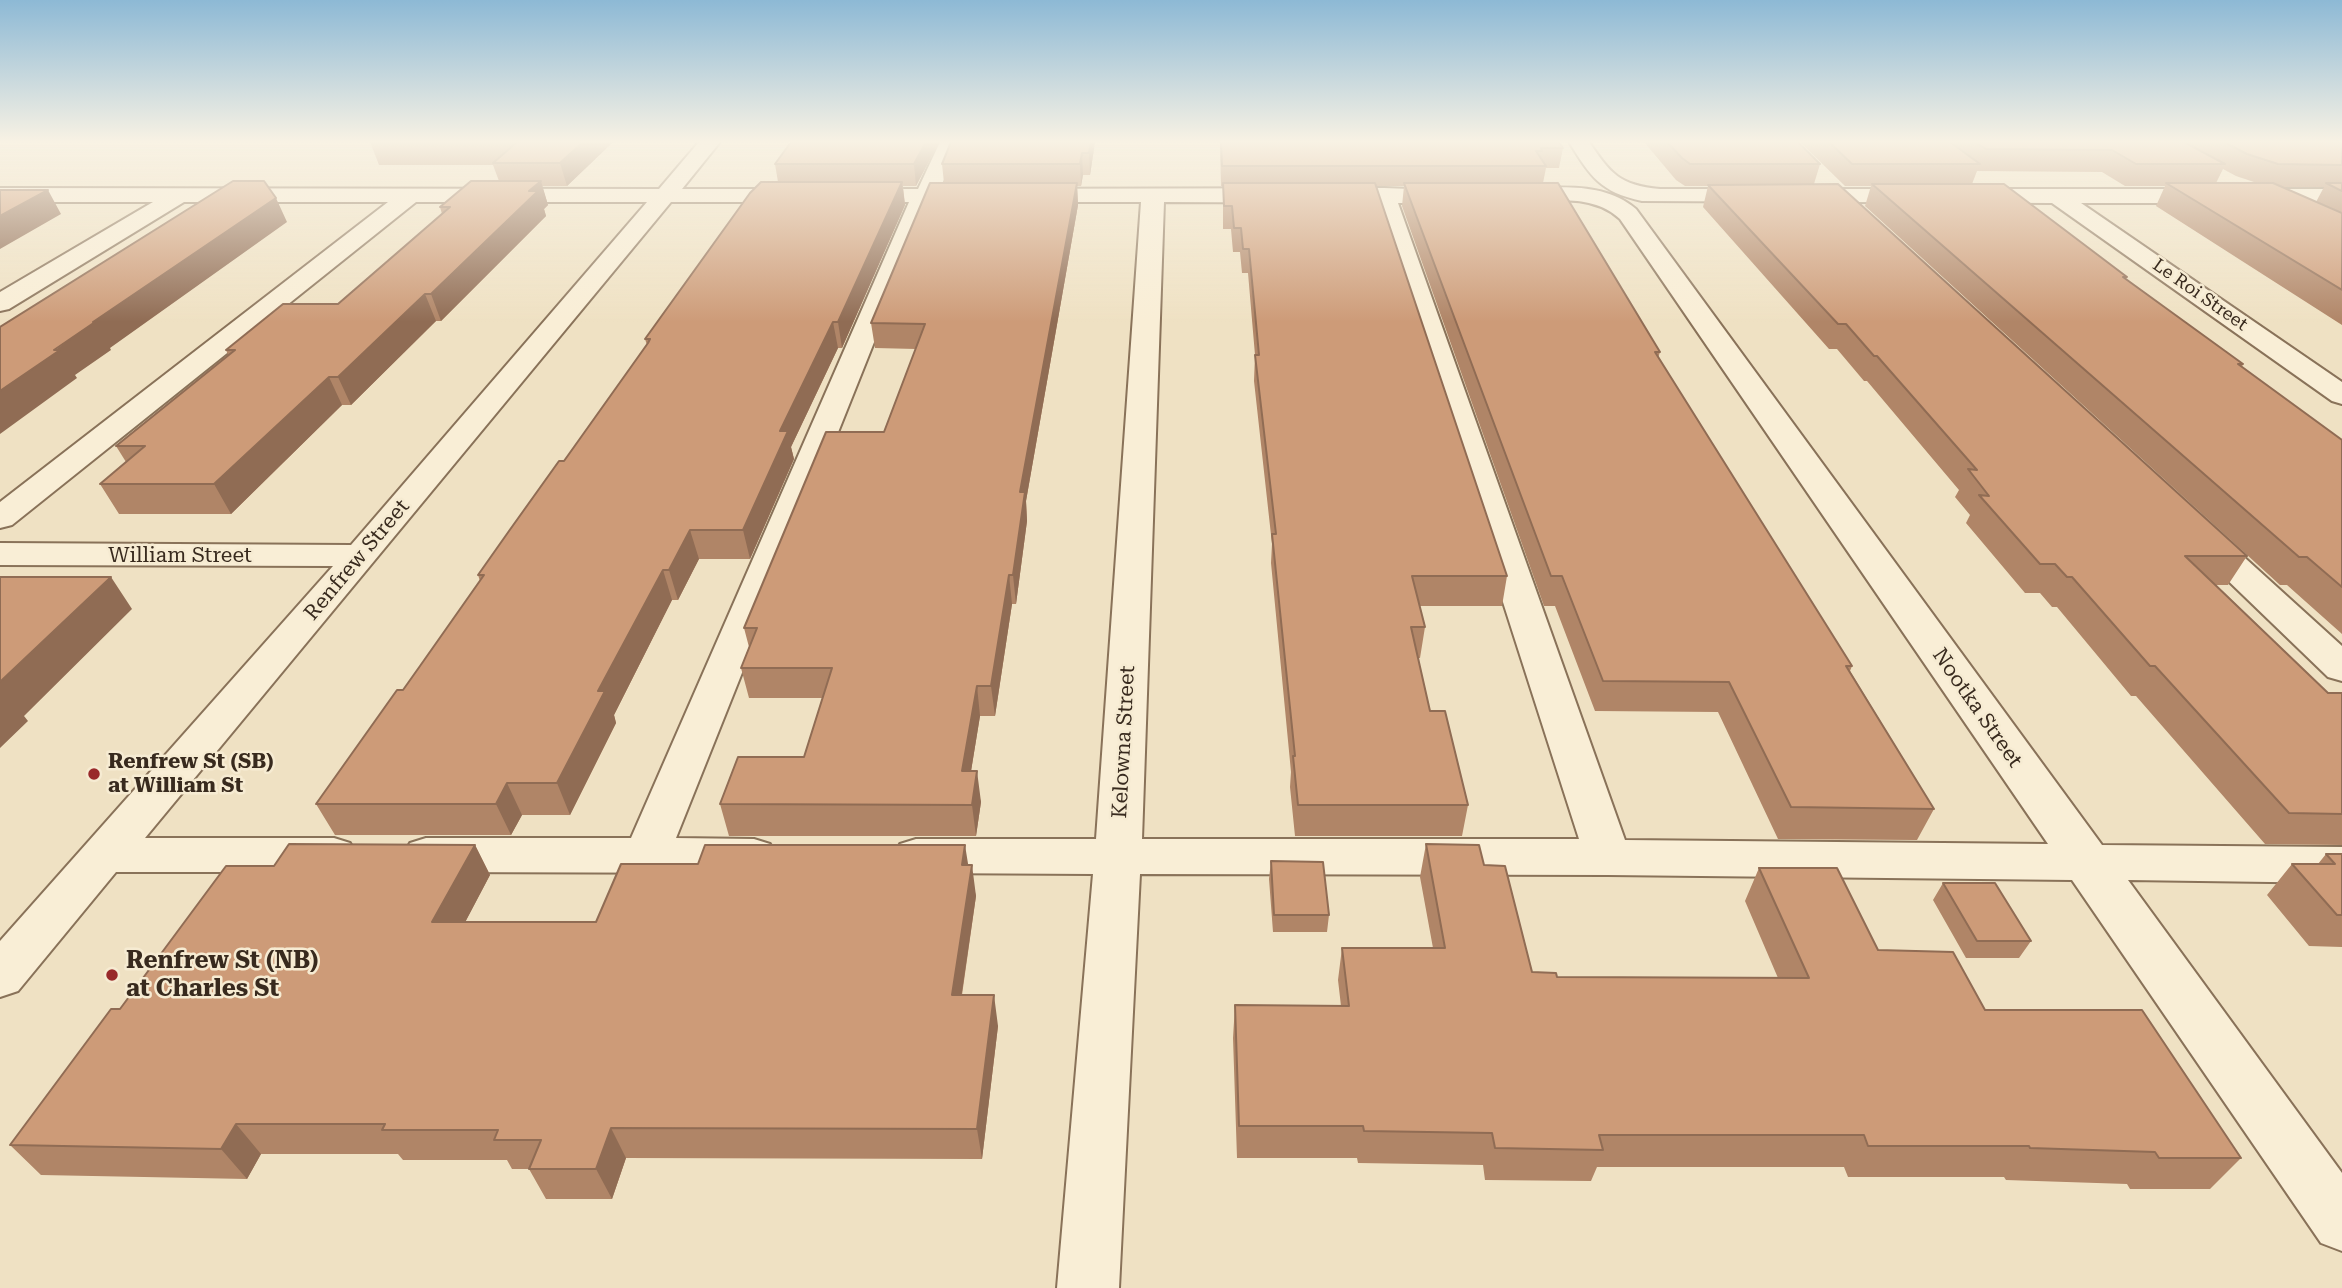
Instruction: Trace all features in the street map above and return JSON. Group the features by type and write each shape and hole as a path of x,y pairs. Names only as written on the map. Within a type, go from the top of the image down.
{"street":[{"path":"0,303 168,202"},
{"path":"0,518 402,202"},
{"name":"Renfrew Street","path":"0,976 361,556 658,202"},
{"path":"646,856 920,202"},
{"name":"Kelowna Street","path":"1088,1288 1118,858 1153,202"},
{"path":"1386,202 1608,858"},
{"name":"Nootka Street","path":"1617,202 1628,214 2342,1222"},
{"path":"1845,202 1868,224"},
{"name":"Le Roi Street","path":"2066,202 2342,395"},
{"path":"2283,202 2312,216"},
{"path":"2181,517 2342,668"},
{"name":"William Street","path":"0,554 361,556"},
{"path":"106,855 799,856"},
{"path":"869,856 1608,858 2342,865"}],"building":[{"path":"0,202 26,202 0,216"},
{"path":"199,202 270,202 93,322 54,350 60,350 0,391 0,327"},
{"path":"446,202 526,202 431,294 425,294 338,377 329,377 214,484 100,484 145,446 116,446 235,350 226,350 283,304 338,304 450,207 440,207"},
{"path":"743,202 893,202 838,322 833,322 780,431 788,431 743,530 690,530 669,570 663,570 598,691 605,691 557,783 507,783 496,804 316,804 397,690 403,690 484,575 478,575 559,461 564,461 650,339 645,339"},
{"path":"922,202 1073,202 1020,492 1025,492 1013,575 1009,575 991,686 977,686 962,771 977,771 972,805 720,804 738,757 804,757 832,668 741,668 757,628 744,628 826,432 884,432 925,324 871,323"},
{"path":"1224,202 1381,202 1507,576 1412,576 1425,627 1411,627 1430,711 1445,711 1468,805 1298,805 1272,534 1276,534 1255,355 1259,355 1249,249 1243,249 1241,228 1234,228 1232,206 1224,206"},
{"path":"1411,202 1570,202 1660,352 1655,352 1852,666 1846,666 1934,809 1791,807 1729,682 1603,681 1562,576 1551,576"},
{"path":"1724,202 1858,202 2247,556 2185,556 2328,693 2342,693 2342,814 2289,813 2155,666 2150,666 2072,577 2067,577 2055,564 2040,564 1979,495 1989,496 1968,469 1977,470 1877,356 1874,356 1846,324 1838,324"},
{"path":"1893,202 2028,202 2127,277 2123,277 2342,440 2342,587 2307,557 2299,557"},
{"path":"2197,202 2317,202 2342,213 2342,290"},
{"path":"0,577 111,577 0,682"},
{"path":"289,844 475,845 432,922 596,922 621,864 698,864 705,845 965,845 962,865 972,865 952,995 994,995 977,1129 611,1128 596,1169 529,1169 541,1140 494,1140 498,1130 382,1130 385,1124 236,1124 221,1149 10,1145 111,1009 120,1009 226,866 274,866"},
{"path":"1426,844 1479,845 1484,865 1505,866 1532,972 1556,973 1557,977 1809,978 1759,868 1837,868 1878,950 1953,952 1985,1010 2142,1010 2241,1158 2159,1158 2155,1152 2029,1146 1868,1146 1864,1135 1599,1135 1603,1150 1495,1148 1492,1133 1364,1131 1363,1126 1239,1126 1235,1005 1349,1006 1342,948 1445,948"},
{"path":"2326,854 2342,854 2342,915 2337,915 2292,864 2335,864"},
{"path":"1271,861 1323,862 1329,915 1274,915"},
{"path":"1943,883 1995,883 2031,941 1977,941"}],"place":[{"name":"Renfrew St (SB) at William St","path":"94,774"},
{"name":"Renfrew St (NB) at Charles St","path":"112,975"}]}
